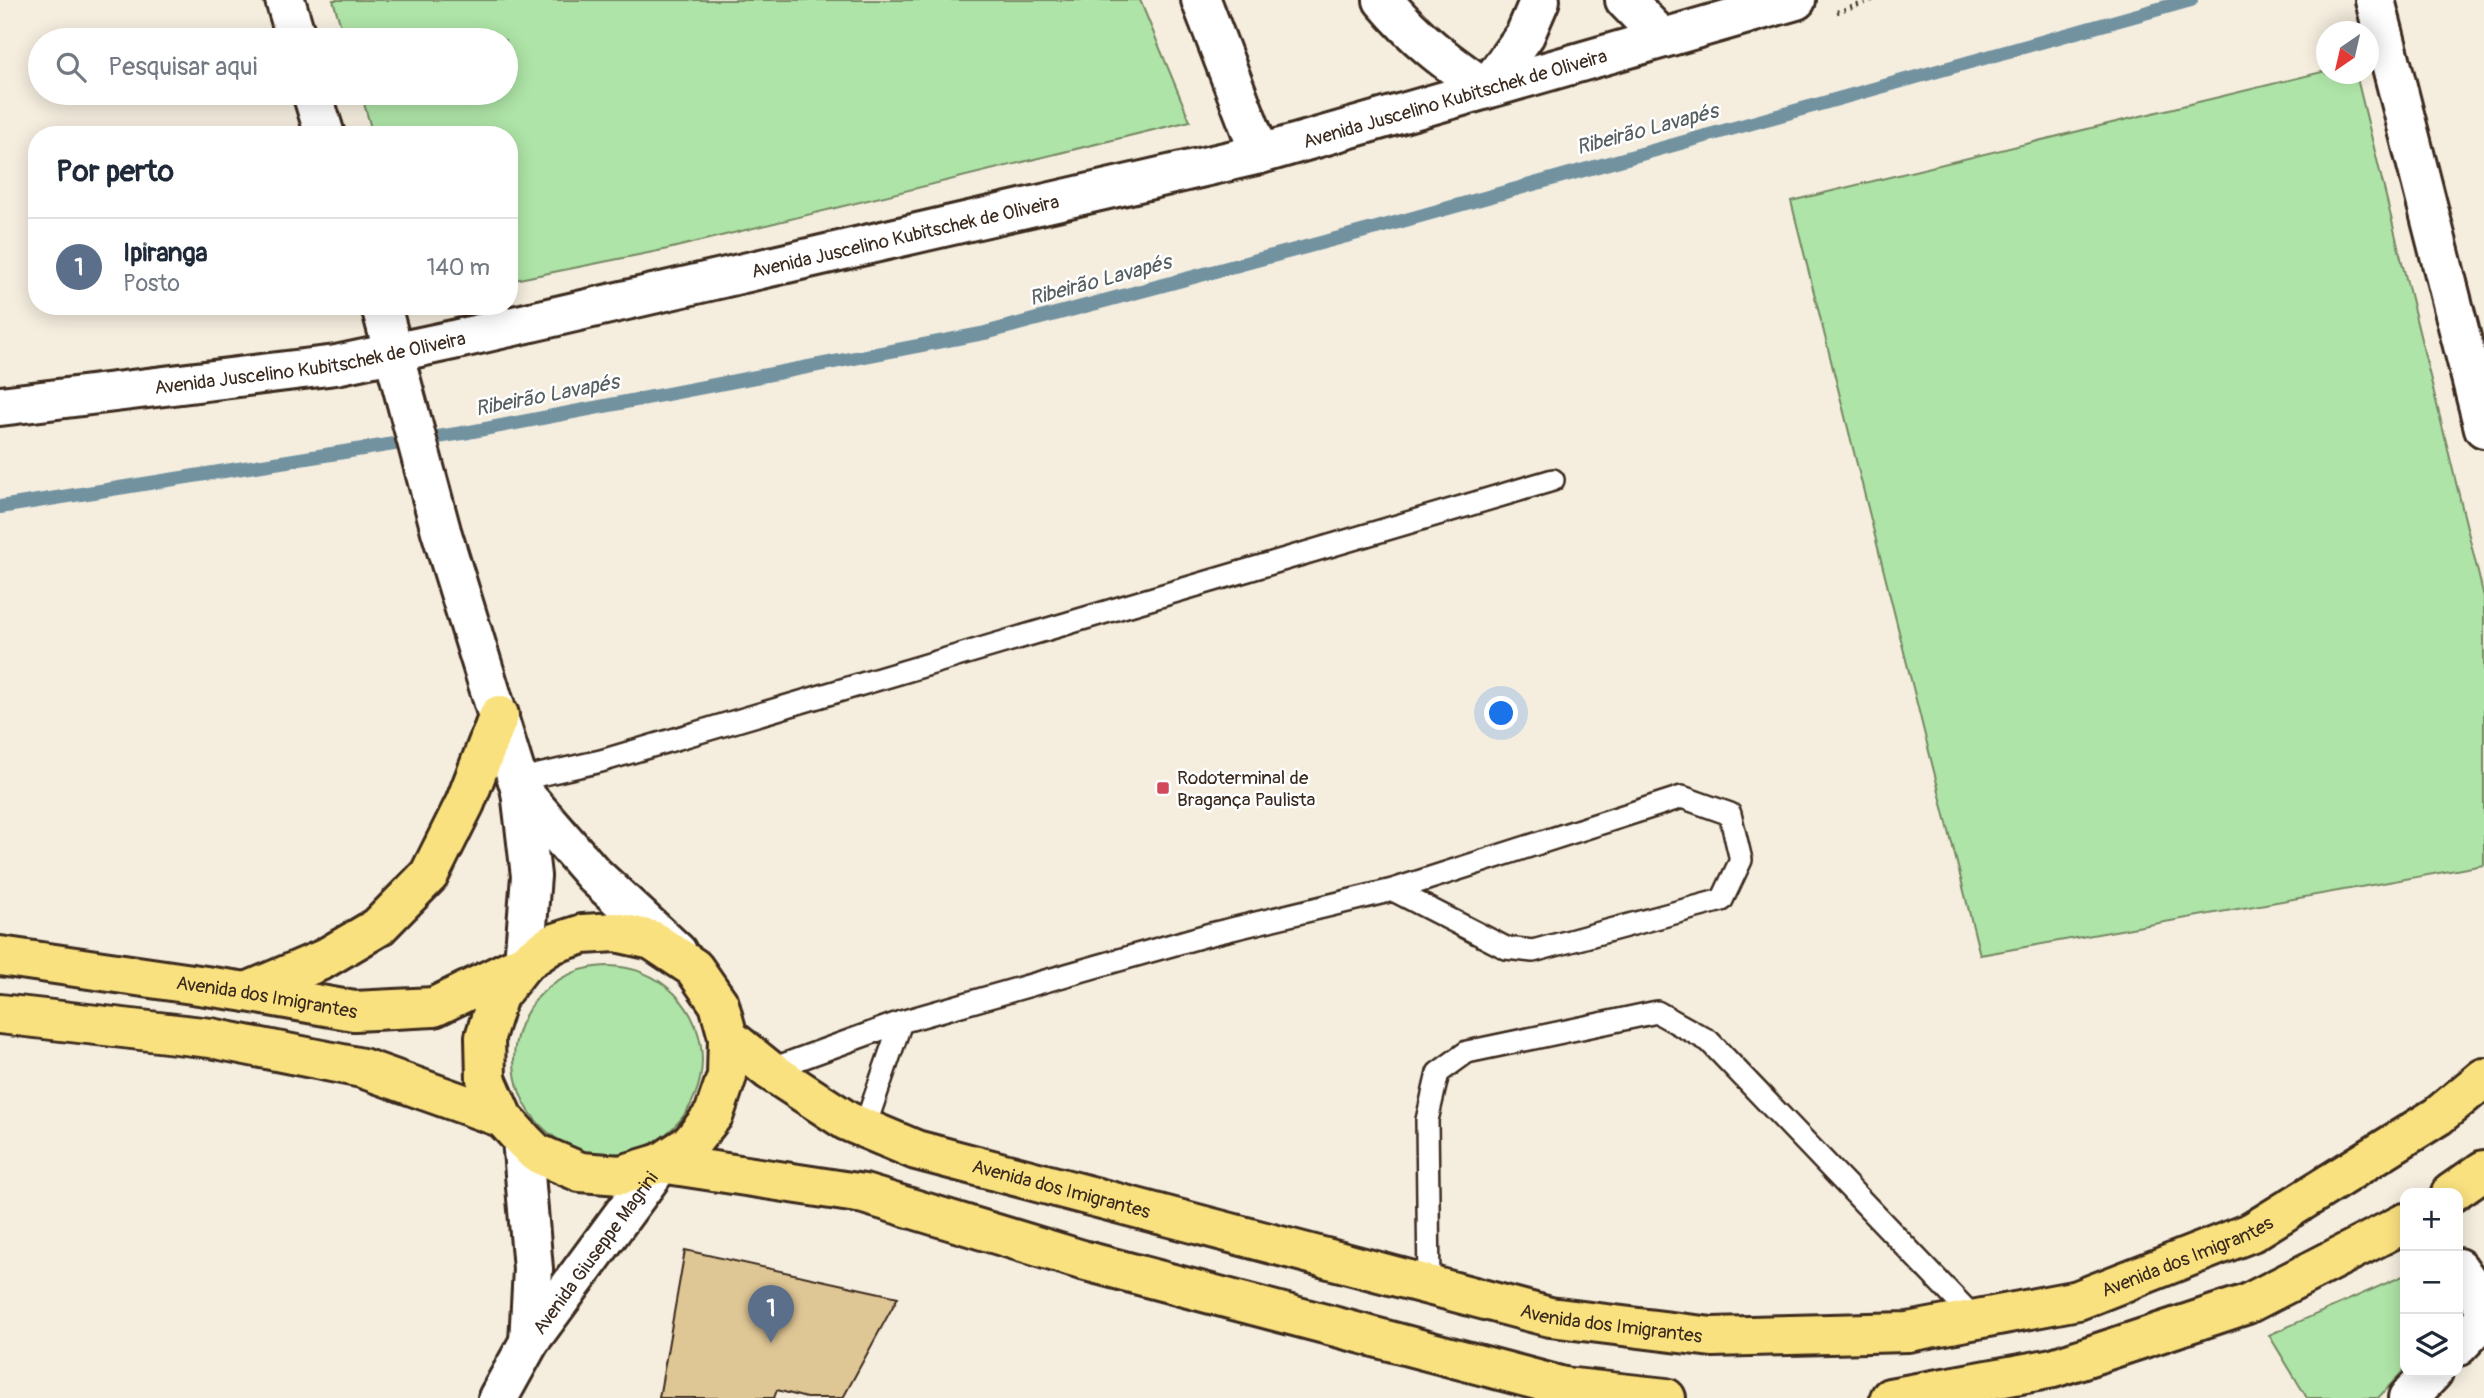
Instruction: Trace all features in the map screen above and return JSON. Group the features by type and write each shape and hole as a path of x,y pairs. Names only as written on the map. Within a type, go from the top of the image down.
{"main road":[{"path":"247,992 322,960 378,927 429,875 465,803 499,715"},
{"name":"Avenida dos Imigrantes","path":"0,956 247,992 354,1011 434,1007 524,963 552,944 583,934 616,932 652,940 694,968 719,1004 728,1037 727,1076 714,1114 691,1143 662,1163 621,1175 580,1172 536,1153 512,1128 486,1079 485,1037 498,996 524,963"},
{"name":"Avenida dos Imigrantes","path":"0,1014 211,1038 362,1068 512,1128"},
{"name":"Avenida dos Imigrantes","path":"728,1037 769,1070 847,1121 916,1150 1550,1317 1712,1337 1908,1332 2078,1300 2252,1232 2438,1116 2484,1078"},
{"name":"Avenida dos Imigrantes","path":"662,1163 864,1194 1082,1261 1564,1387 1666,1398"},
{"path":"2458,1188 2484,1170"},
{"path":"1890,1398 2053,1368 2247,1304 2400,1226"}],"street":[{"path":"285,0 293,28"},
{"path":"1201,0 1259,154"},
{"path":"1383,0 1409,31 1439,57 1486,89 1525,35 1540,0"},
{"path":"1625,0 1662,38"},
{"name":"Avenida Juscelino Kubitschek de Oliveira","path":"0,406 336,365 453,340 1259,154 1796,0"},
{"path":"2377,7 2484,428"},
{"path":"316,105 322,126"},
{"path":"384,315 441,531 519,785 531,876 524,963"},
{"path":"519,785 594,876 694,968"},
{"name":"Avenida Giuseppe Magrini","path":"512,1128 533,1269 529,1342"},
{"name":"Avenida Giuseppe Magrini","path":"498,1398 529,1342 662,1163"},
{"path":"2463,1275 2484,1306"},
{"path":"2463,1341 2484,1319"},
{"path":"2408,1398 2428,1377"}],"lane":[{"path":"519,785 1553,480"},
{"path":"769,1070 901,1022 1207,935 1393,890 1682,797 1730,814 1741,860 1722,900 1533,951 1506,947 1393,890"},
{"path":"1429,1285 1427,1120 1438,1073 1467,1052 1657,1012 1709,1041 1975,1319"},
{"path":"864,1129 901,1022"}],"green space":[{"path":"333,0 1140,0 1190,121 668,249 518,279 518,126 370,126 364,105 518,105 518,28 341,28"},
{"path":"2316,73 2316,84 2358,84 2484,597 2484,865 1980,955 1791,201"},
{"path":"608,966 644,973 675,993 695,1024 702,1060 695,1096 675,1127 644,1147 608,1154 572,1147 541,1127 521,1096 514,1060 521,1024 541,993 572,973"},
{"path":"2400,1277 2400,1374 2378,1398 2307,1398 2269,1335"}],"building":[{"path":"685,1250 898,1297 843,1398 806,1398 777,1390 774,1398 659,1398"}],"waterway":[{"name":"Ribeirão Lavapés","path":"0,507 469,432 985,333 1395,223 2191,0"}],"place":[{"name":"Rodoterminal de Bragança Paulista","path":"1163,788"},
{"name":"Ipiranga","path":"771,1343"}]}
